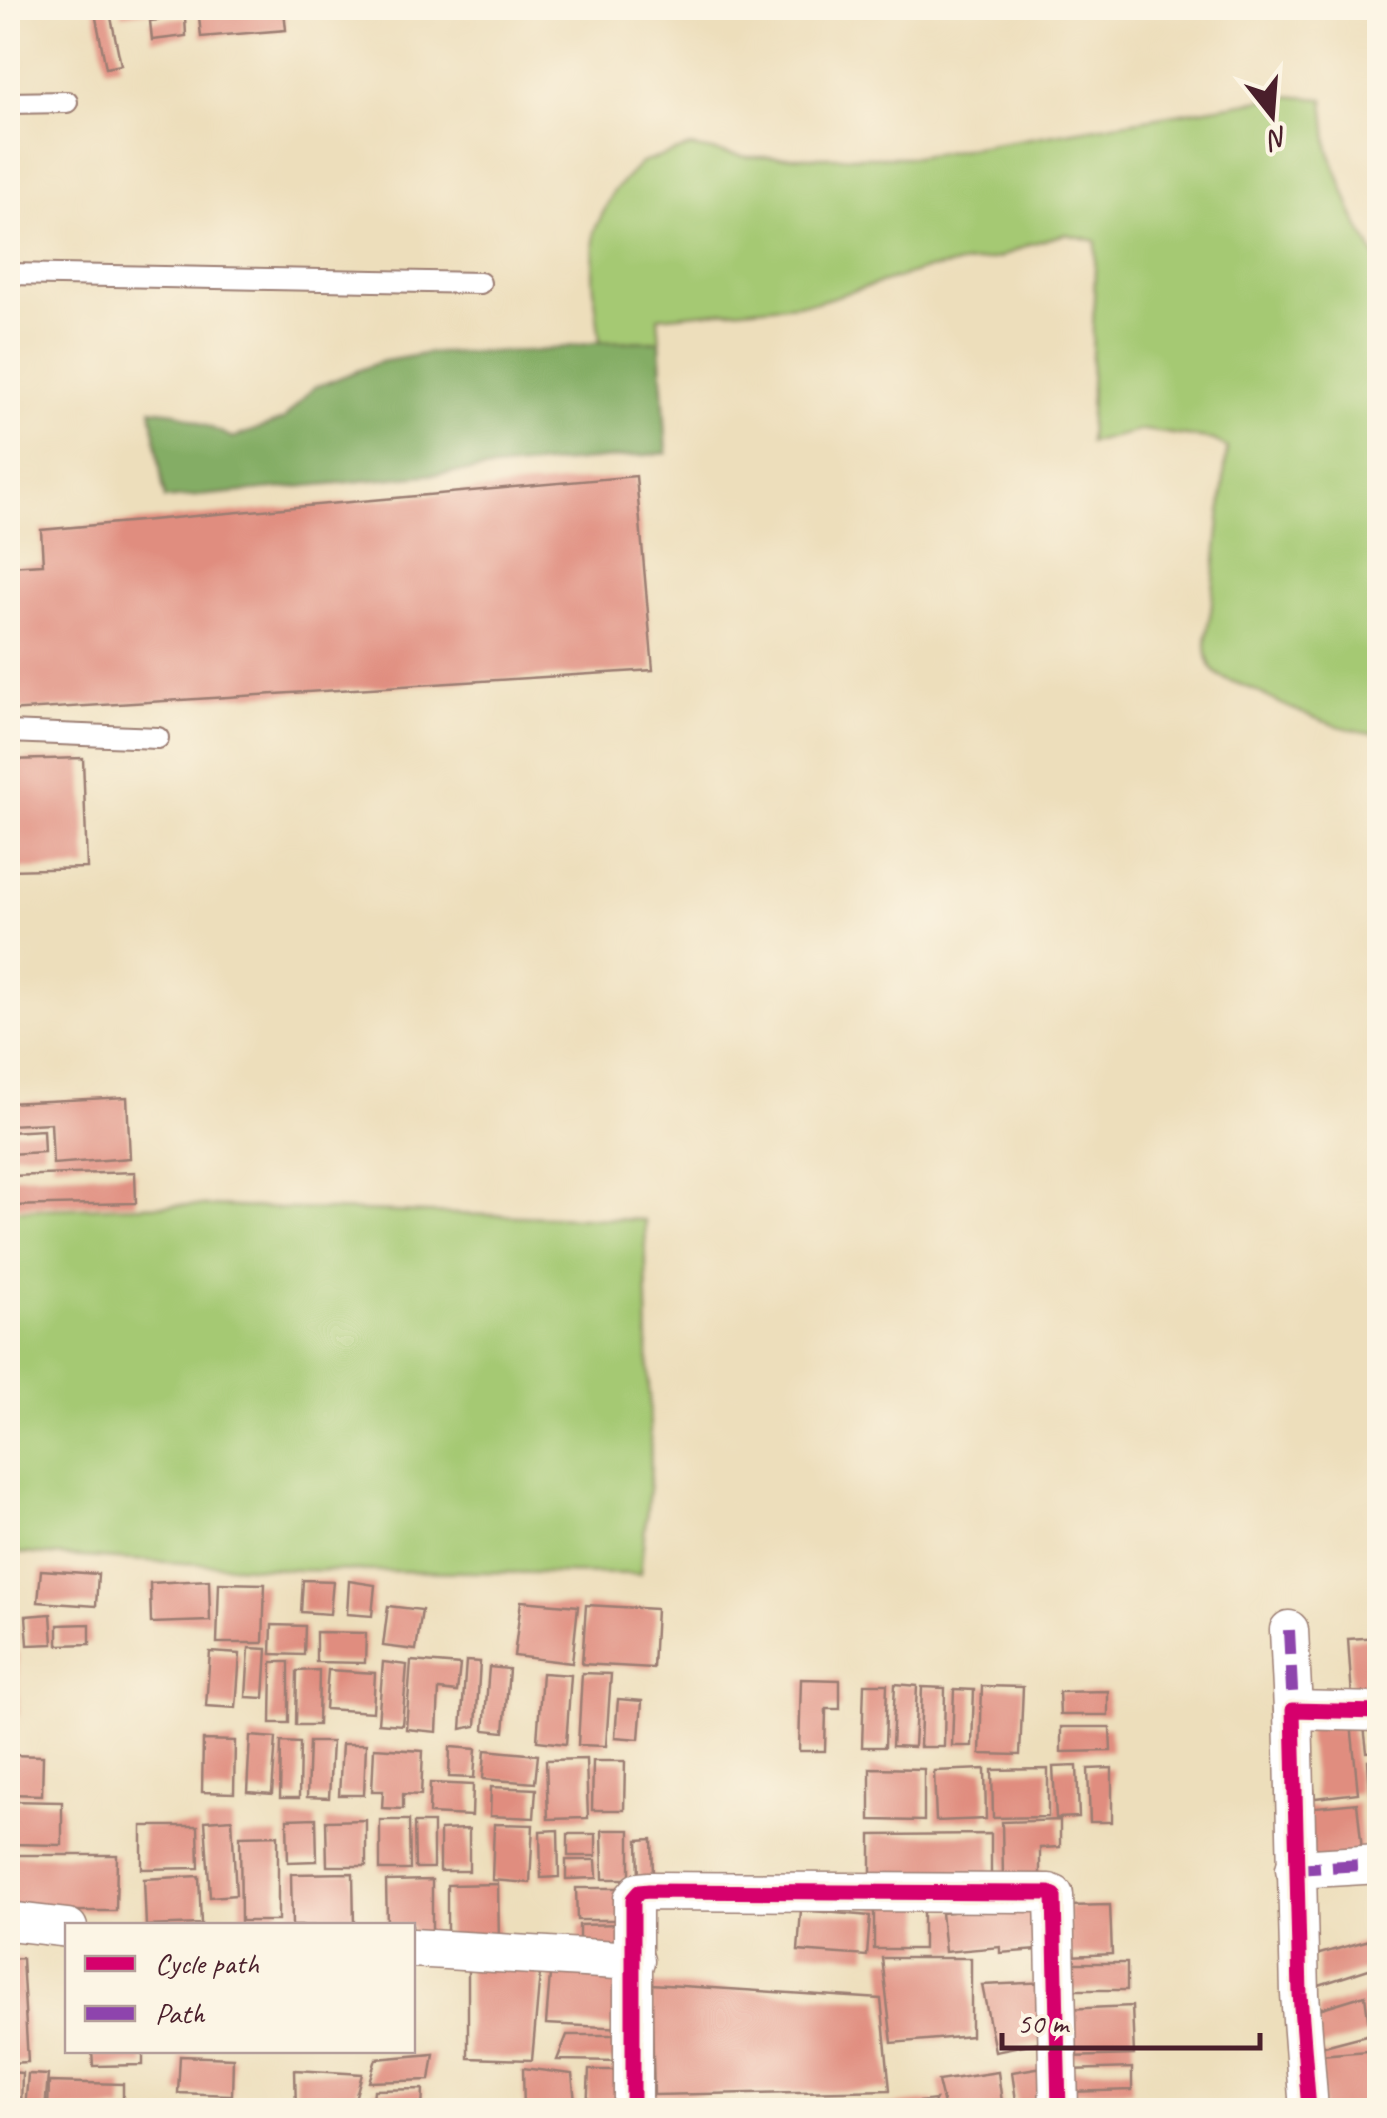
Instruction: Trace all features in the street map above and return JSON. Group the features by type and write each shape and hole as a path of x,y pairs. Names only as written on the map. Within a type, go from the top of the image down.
{"street":[{"path":"1290,1630 1295,1869 1309,2110"},
{"path":"1293,1710 1380,1712"},
{"path":"1295,1869 1380,1864"},
{"path":"633,2110 634,1900 638,1892 1049,1892 1056,1901 1059,2110"},
{"path":"8,1921 65,1928"},
{"path":"415,1948 635,1960"}],"lane":[{"path":"8,103 66,102"},
{"path":"8,274 480,283"},
{"path":"8,732 158,738"}],"green space":[{"path":"1285,96 1324,99 1329,150 1353,214 1378,262 1379,734 1331,724 1300,712 1223,677 1210,665 1207,634 1227,448 1214,440 1143,430 1089,443 1096,241 1066,234 999,258 923,270 817,302 658,317 660,341 600,342 593,280 594,231 614,191 641,163 690,147 748,157 914,157"},
{"path":"660,341 667,453 165,499 151,409 176,412 233,438 283,420 313,388 380,362 430,353 538,351 600,342"},
{"path":"176,1205 645,1220 651,1470 640,1574 299,1570 17,1553 8,1509 8,1210"}],"building":[{"path":"94,8 109,8 121,65 106,68"},
{"path":"121,8 156,8 156,10 122,15"},
{"path":"284,10 286,30 201,37 199,16"},
{"path":"185,17 186,36 152,40 150,21"},
{"path":"636,476 653,670 8,711 8,566 43,564 41,530"},
{"path":"83,758 87,868 8,870 8,760"},
{"path":"127,1097 130,1158 53,1164 51,1123 8,1125 8,1103"},
{"path":"43,1130 44,1152 8,1154 8,1132"},
{"path":"135,1172 136,1203 8,1206 8,1176"},
{"path":"41,1570 98,1574 96,1606 38,1602"},
{"path":"11,1579 12,1612 8,1612"},
{"path":"209,1580 210,1621 151,1623 150,1583"},
{"path":"303,1580 333,1581 330,1614 301,1612"},
{"path":"349,1581 375,1585 372,1616 347,1614"},
{"path":"219,1583 265,1584 263,1643 217,1643"},
{"path":"521,1601 578,1606 572,1663 514,1656"},
{"path":"586,1605 656,1609 653,1668 582,1664"},
{"path":"388,1606 422,1610 416,1650 383,1646"},
{"path":"51,1614 53,1644 28,1645 26,1616"},
{"path":"8,1623 17,1623 18,1643 8,1643"},
{"path":"90,1624 90,1644 58,1645 58,1625"},
{"path":"272,1625 305,1626 304,1655 271,1654"},
{"path":"316,1632 366,1633 365,1663 316,1662"},
{"path":"1380,1637 1380,1695 1352,1697 1348,1639"},
{"path":"249,1648 267,1649 264,1698 246,1697"},
{"path":"8,1652 18,1652 19,1716 8,1716"},
{"path":"210,1652 240,1654 236,1708 206,1706"},
{"path":"411,1661 460,1665 457,1692 439,1690 437,1732 406,1729"},
{"path":"466,1661 480,1662 476,1726 461,1729"},
{"path":"272,1662 289,1662 289,1723 271,1723"},
{"path":"383,1662 407,1665 402,1725 378,1723"},
{"path":"489,1667 509,1669 504,1732 484,1730"},
{"path":"319,1670 318,1725 296,1725 297,1671"},
{"path":"328,1670 375,1673 373,1712 325,1709"},
{"path":"542,1673 571,1675 566,1744 537,1741"},
{"path":"582,1673 611,1674 606,1746 578,1745"},
{"path":"801,1679 840,1680 840,1709 826,1709 825,1751 799,1751"},
{"path":"864,1684 887,1684 885,1747 862,1747"},
{"path":"895,1684 917,1686 914,1747 892,1746"},
{"path":"982,1686 1023,1687 1020,1755 980,1754"},
{"path":"922,1687 945,1688 944,1747 920,1747"},
{"path":"954,1689 974,1690 972,1746 952,1746"},
{"path":"1108,1691 1108,1715 1060,1715 1059,1692"},
{"path":"618,1699 642,1701 639,1739 615,1737"},
{"path":"1380,1717 1380,1751 1367,1752 1363,1718"},
{"path":"1351,1723 1358,1793 1315,1798 1307,1727"},
{"path":"1061,1727 1110,1727 1111,1751 1061,1752"},
{"path":"250,1736 276,1738 272,1794 247,1792"},
{"path":"203,1740 235,1741 234,1793 202,1792"},
{"path":"281,1742 300,1743 299,1798 280,1798"},
{"path":"309,1742 332,1742 329,1798 307,1797"},
{"path":"342,1744 366,1744 364,1795 339,1795"},
{"path":"450,1747 476,1749 474,1778 449,1777"},
{"path":"374,1748 423,1751 421,1795 403,1794 403,1809 382,1808 383,1791 372,1791"},
{"path":"485,1750 538,1755 535,1783 483,1779"},
{"path":"8,1755 43,1756 42,1795 8,1794"},
{"path":"586,1759 588,1818 548,1819 546,1760"},
{"path":"1380,1760 1380,1792 1370,1793 1368,1761"},
{"path":"593,1761 625,1761 624,1810 592,1810"},
{"path":"1077,1766 1079,1817 1056,1818 1053,1767"},
{"path":"870,1768 924,1769 924,1821 870,1820"},
{"path":"1112,1768 1112,1822 1090,1822 1088,1769"},
{"path":"985,1769 986,1819 936,1821 934,1771"},
{"path":"1048,1769 1048,1817 993,1818 992,1770"},
{"path":"430,1783 473,1785 472,1816 429,1814"},
{"path":"491,1787 536,1789 534,1818 490,1816"},
{"path":"8,1801 62,1802 62,1845 8,1844"},
{"path":"1357,1803 1363,1859 1311,1864 1305,1808"},
{"path":"316,1818 317,1861 288,1862 287,1819"},
{"path":"232,1819 236,1895 210,1897 205,1821"},
{"path":"366,1820 366,1866 327,1866 326,1821"},
{"path":"380,1820 409,1820 410,1870 380,1870"},
{"path":"1060,1820 1060,1847 1040,1848 1040,1877 1003,1877 1002,1822"},
{"path":"414,1823 433,1823 433,1868 415,1868"},
{"path":"494,1824 533,1825 530,1883 492,1880"},
{"path":"142,1826 198,1826 199,1868 142,1869"},
{"path":"469,1829 469,1871 440,1871 440,1830"},
{"path":"558,1830 559,1877 541,1878 540,1831"},
{"path":"602,1830 630,1830 630,1879 603,1879"},
{"path":"568,1834 596,1834 596,1856 568,1856"},
{"path":"991,1834 991,1878 871,1879 871,1835"},
{"path":"278,1835 278,1921 241,1921 240,1836"},
{"path":"652,1839 653,1877 639,1878 638,1840"},
{"path":"8,1855 117,1855 116,1911 8,1911"},
{"path":"566,1860 596,1860 597,1878 566,1879"},
{"path":"353,1873 354,1923 292,1923 291,1874"},
{"path":"199,1876 201,1923 146,1923 144,1879"},
{"path":"432,1880 432,1941 415,1941 415,1923 387,1923 386,1881"},
{"path":"498,1884 499,1944 447,1945 447,1885"},
{"path":"576,1888 619,1888 620,1920 577,1920"},
{"path":"1048,1897 1052,1949 1000,1953 1000,1947 945,1952 941,1913 997,1908"},
{"path":"874,1902 923,1902 923,1949 874,1949"},
{"path":"1110,1905 1112,1954 1069,1956 1067,1906"},
{"path":"801,1910 870,1916 867,1956 798,1951"},
{"path":"623,1924 623,1952 579,1953 579,1925"},
{"path":"1380,1937 1375,1967 1319,1985 1316,1955"},
{"path":"22,1958 28,2062 8,2063 8,1959"},
{"path":"882,1958 971,1958 971,2036 892,2043"},
{"path":"468,1960 541,1962 532,2060 468,2058"},
{"path":"551,1962 627,1968 623,2028 546,2024"},
{"path":"1066,1963 1127,1963 1127,1990 1066,1990"},
{"path":"1049,1982 1050,2040 995,2051 982,1985"},
{"path":"651,1984 881,1999 890,2090 654,2095"},
{"path":"1365,1995 1370,2034 1317,2048 1319,2009"},
{"path":"1132,2006 1134,2055 1067,2057 1065,2009"},
{"path":"567,2035 623,2035 621,2061 557,2060"},
{"path":"1380,2050 1380,2110 1322,2110 1320,2055"},
{"path":"92,2053 143,2053 143,2065 93,2066"},
{"path":"434,2054 430,2080 369,2082 376,2059"},
{"path":"180,2056 233,2058 232,2095 178,2093"},
{"path":"1049,2066 1054,2103 1017,2108 1012,2072"},
{"path":"523,2068 572,2074 576,2110 524,2110"},
{"path":"1132,2068 1132,2090 1068,2092 1068,2070"},
{"path":"295,2070 362,2074 352,2110 296,2110"},
{"path":"589,2070 622,2070 618,2110 587,2110"},
{"path":"8,2072 22,2073 21,2110 8,2110"},
{"path":"998,2072 1003,2110 945,2110 938,2081"},
{"path":"28,2074 48,2075 45,2110 25,2110"},
{"path":"49,2082 123,2084 123,2110 48,2110"},
{"path":"423,2089 422,2110 372,2110 374,2090"},
{"path":"936,2100 931,2110 875,2110 875,2107"}],"marked path":[{"path":"1289,1630 1293,1710"},
{"path":"1295,1869 1380,1864"}],"cycle path":[{"path":"1309,2110 1300,1994 1293,1710 1380,1712"},
{"path":"633,2110 633,1899 639,1892 649,1891 1054,1895 1059,2110"}]}
